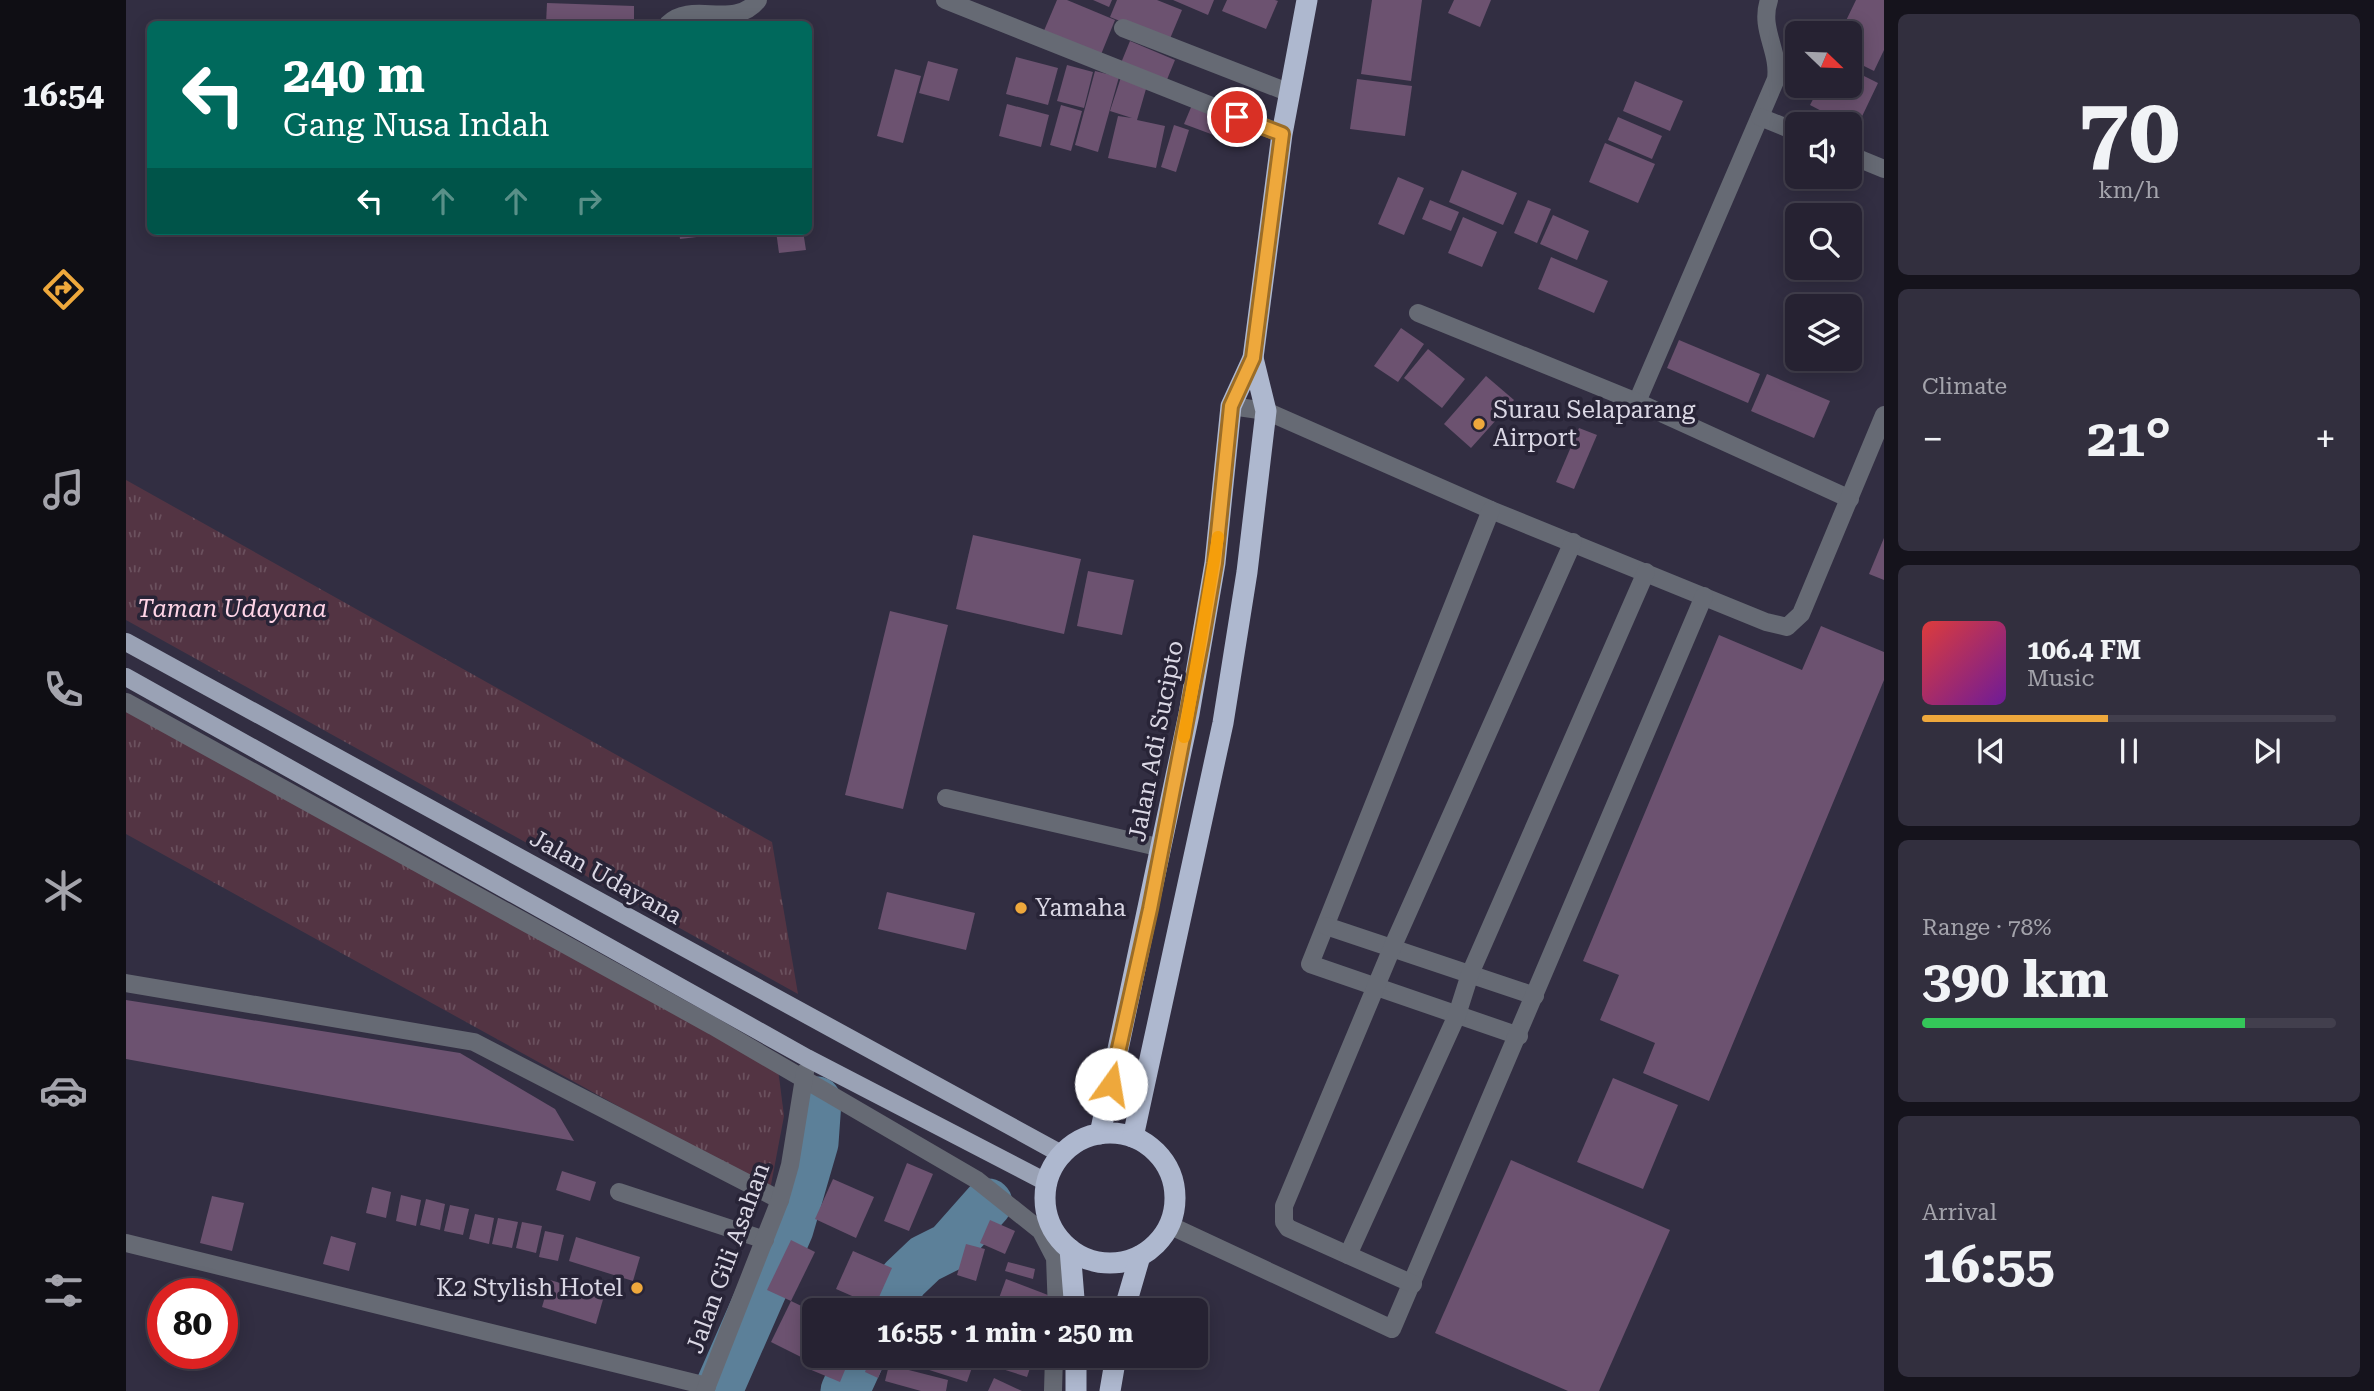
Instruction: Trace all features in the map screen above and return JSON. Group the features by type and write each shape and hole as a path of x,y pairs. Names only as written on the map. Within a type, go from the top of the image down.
{"highway":[{"name":"Jalan Adi Sucipto","path":"1101,1134 1162,848 1215,563 1231,406 1253,358 1282,134 1307,0"},
{"name":"Jalan Adi Sucipto","path":"1133,1137 1223,723 1247,572 1266,411 1253,358"},
{"path":"1101,1134 1133,1137 1159,1155 1170,1173 1175,1205 1169,1225 1157,1243 1140,1256 1109,1263 1088,1259 1070,1249 1056,1233 1047,1214 1048,1183 1063,1154 1080,1141 1101,1134"},
{"path":"1070,1249 1074,1298"},
{"path":"1128,1298 1140,1256"},
{"path":"1076,1368 1076,1391"},
{"path":"1110,1391 1114,1368"}],"main road":[{"name":"Jalan Udayana","path":"126,642 1063,1154"},
{"path":"126,677 807,1058 1048,1183"}],"street":[{"path":"672,21 680,15 739,14 750,9 758,0"},
{"path":"945,0 1282,134"},
{"path":"1637,402 1777,72 1776,59 1766,27 1769,0"},
{"path":"1123,28 1290,93"},
{"path":"1760,117 1785,127"},
{"path":"1862,160 1884,169"},
{"path":"1418,313 1637,402 1850,499"},
{"path":"1231,406 1266,411 1491,510 1766,622 1787,627 1801,614 1884,415"},
{"path":"1491,510 1310,964 1519,1037"},
{"path":"1413,1284 1288,1228 1284,1222 1284,1206 1392,948 1573,542"},
{"path":"1348,1255 1457,1015 1471,974 1646,572"},
{"path":"1169,1225 1392,1329 1519,1037 1704,596"},
{"path":"126,702 348,828 713,1026 977,1180 1041,1231 1055,1258 1057,1298"},
{"path":"946,798 1162,848"},
{"path":"1326,926 1535,996"},
{"path":"126,983 474,1042 780,1200"},
{"name":"Jalan Gili Asahan","path":"706,1389 780,1200 790,1165 807,1058"},
{"path":"619,1192 765,1240"},
{"path":"126,1243 706,1389"},
{"path":"1053,1391 1054,1368"}],"green space":[{"name":"Taman Udayana","path":"126,480 772,842 798,994 126,620"},
{"path":"126,709 778,1069 784,1116 770,1190 126,834"}],"building":[{"path":"1057,0 1067,0 1115,20 1100,57 1043,33"},
{"path":"1093,0 1112,0 1109,7"},
{"path":"1117,0 1157,0 1182,10 1169,41 1110,17"},
{"path":"1173,0 1214,0 1208,15"},
{"path":"1227,0 1278,1 1266,29 1222,11"},
{"path":"1372,0 1422,0 1411,81 1361,74"},
{"path":"1454,0 1491,0 1480,27 1448,13"},
{"path":"1856,0 1884,0 1884,50 1874,71 1862,65 1862,21 1846,21"},
{"path":"547,3 634,6 634,21 546,21"},
{"path":"1130,41 1175,60 1166,82 1121,63"},
{"path":"1016,57 1058,68 1048,105 1006,94"},
{"path":"928,61 958,69 949,101 919,93"},
{"path":"1067,65 1093,72 1084,108 1057,101"},
{"path":"895,69 921,76 903,143 877,136"},
{"path":"1095,71 1119,77 1098,152 1075,145"},
{"path":"1122,74 1148,82 1137,120 1165,126 1156,168 1108,158 1118,116 1132,118 1110,111"},
{"path":"1862,75 1878,83 1862,116 1862,112 1823,112 1810,105 1814,98 1862,98"},
{"path":"1357,79 1412,86 1405,136 1350,129"},
{"path":"1635,81 1683,101 1670,131 1623,111"},
{"path":"1007,104 1049,115 1041,147 999,136"},
{"path":"1061,105 1082,111 1071,151 1050,145"},
{"path":"1192,105 1234,121 1227,140 1184,124"},
{"path":"1618,117 1662,136 1652,159 1608,140"},
{"path":"1174,125 1189,130 1176,172 1161,167"},
{"path":"1605,143 1655,164 1638,203 1589,182"},
{"path":"1462,170 1517,193 1503,225 1449,202"},
{"path":"1398,177 1424,188 1404,235 1378,224"},
{"path":"1430,200 1459,212 1451,231 1422,219"},
{"path":"1528,200 1551,209 1537,243 1514,233"},
{"path":"1553,215 1589,231 1577,260 1540,244"},
{"path":"1463,217 1497,232 1482,267 1448,253"},
{"path":"680,235 713,235 680,239"},
{"path":"777,235 804,235 806,250 779,253"},
{"path":"1551,257 1608,281 1594,313 1538,289"},
{"path":"1401,328 1424,344 1398,382 1374,366"},
{"path":"1679,340 1760,374 1748,403 1667,368"},
{"path":"1428,349 1465,379 1442,408 1404,378"},
{"path":"1767,374 1830,401 1814,438 1751,411"},
{"path":"1486,376 1514,400 1471,448 1444,424"},
{"path":"1579,428 1597,435 1574,489 1556,482"},
{"path":"973,535 1081,559 1064,634 956,609"},
{"path":"1884,538 1884,580 1869,574"},
{"path":"1088,571 1134,580 1122,635 1077,626"},
{"path":"890,611 948,625 903,809 845,795"},
{"path":"1821,626 1884,652 1884,680 1709,1101 1643,1073 1655,1043 1600,1020 1619,975 1583,961 1719,635 1802,670"},
{"path":"887,892 975,913 966,950 878,929"},
{"path":"126,1000 460,1053 555,1109 574,1141 126,1059"},
{"path":"1613,1078 1678,1105 1643,1189 1577,1162"},
{"path":"1511,1160 1670,1230 1599,1391 1568,1391 1435,1333"},
{"path":"907,1163 933,1174 909,1231 884,1221"},
{"path":"562,1171 596,1182 590,1201 556,1190"},
{"path":"833,1179 874,1197 856,1238 815,1219"},
{"path":"372,1187 391,1192 386,1218 366,1213"},
{"path":"401,1195 421,1200 416,1226 396,1221"},
{"path":"212,1196 244,1203 232,1251 200,1243"},
{"path":"426,1199 445,1204 440,1230 420,1225"},
{"path":"450,1205 469,1209 463,1235 444,1231"},
{"path":"475,1214 494,1218 489,1244 469,1239"},
{"path":"498,1218 518,1222 512,1248 492,1244"},
{"path":"990,1220 1015,1231 1005,1254 980,1243"},
{"path":"522,1222 542,1226 536,1253 516,1248"},
{"path":"545,1231 564,1235 558,1261 539,1257"},
{"path":"331,1236 356,1243 349,1271 323,1264"},
{"path":"576,1237 640,1257 633,1281 569,1261"},
{"path":"791,1240 815,1252 791,1301 767,1290"},
{"path":"966,1244 985,1249 976,1281 957,1275"},
{"path":"853,1251 892,1268 879,1298 857,1298 836,1289"},
{"path":"1008,1262 1035,1269 1033,1279 1005,1271"},
{"path":"1006,1279 1048,1295 1047,1298 999,1298"},
{"path":"550,1280 604,1296 596,1324 542,1307"},
{"path":"791,1301 802,1306 802,1358 771,1342"},
{"path":"840,1368 845,1370 840,1382 809,1369"},
{"path":"866,1368 882,1368 878,1378 865,1372"},
{"path":"888,1368 901,1368 948,1380 946,1391 921,1391 885,1381"},
{"path":"923,1368 972,1368 967,1382"},
{"path":"999,1368 1030,1368 1027,1377"},
{"path":"994,1378 1022,1391 988,1391"}],"waterway":[{"path":"718,1391 789,1229 814,1143 817,1101"},
{"path":"892,1298 904,1279 925,1259 949,1247 988,1203"},
{"path":"845,1391 856,1368"}],"slow traffic":[{"path":"1184,737 1218,537"}],"place":[{"name":"Surau Selaparang Airport","path":"1479,424"},
{"name":"Yamaha","path":"1021,908"},
{"name":"K2 Stylish Hotel","path":"637,1288"}],"route":[{"path":"1111,1084 1189,714 1215,563 1231,406 1253,358 1261,303 1282,134 1237,117"}]}
